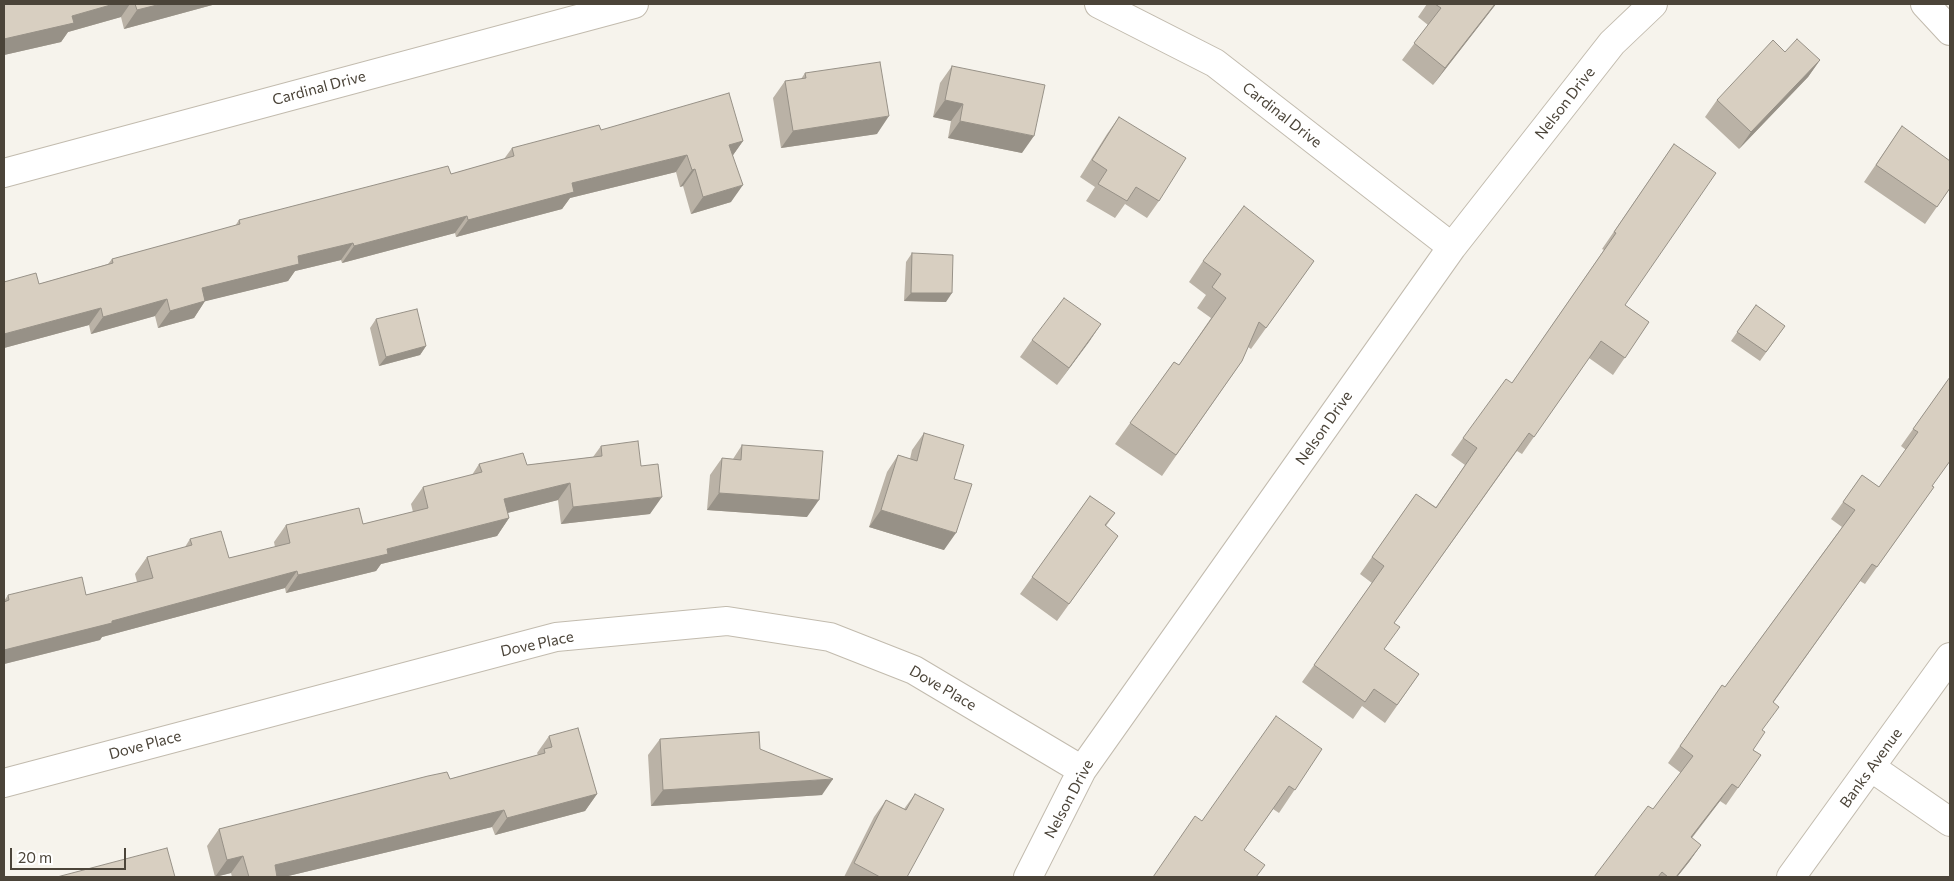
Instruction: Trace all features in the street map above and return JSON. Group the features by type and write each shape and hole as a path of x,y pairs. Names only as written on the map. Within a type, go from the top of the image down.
{"street":[{"name":"Cardinal Drive","path":"4,173 634,4"},
{"name":"Cardinal Drive","path":"1099,4 1215,63 1452,247"},
{"name":"Nelson Drive","path":"1028,877 1082,770 1452,247 1612,43 1653,4"},
{"path":"1925,4 1950,31"},
{"name":"Dove Place","path":"4,782 556,637 728,621 830,637 914,670 1082,770"},
{"name":"Banks Avenue","path":"1791,877 1872,768 1950,657"},
{"path":"1872,768 1950,822"}],"building":[{"path":"4,4 114,4 72,16 74,23 4,39"},
{"path":"135,4 161,4 137,10"},
{"path":"1435,4 1495,4 1445,68 1414,43 1441,8"},
{"path":"1797,39 1820,60 1751,132 1717,100 1773,40 1785,52"},
{"path":"880,62 889,116 793,131 785,81 806,78 805,73"},
{"path":"952,66 1045,85 1034,136 960,121 963,104 945,100"},
{"path":"729,93 743,141 729,145 743,185 703,197 695,169 692,170 687,155 572,183 574,192 468,220 467,216 354,246 353,243 298,256 299,264 202,288 205,301 170,311 167,299 103,317 101,308 4,334 4,282 36,273 39,284 113,263 112,259 240,224 239,220 448,166 451,174 514,156 512,148 599,125 601,130"},
{"path":"1119,117 1186,158 1159,201 1136,187 1127,201 1098,184 1107,170 1092,160"},
{"path":"1902,126 1950,161 1950,188 1937,207 1876,165"},
{"path":"1674,144 1716,173 1625,305 1649,322 1625,358 1601,341 1534,437 1529,433 1394,623 1400,627 1384,649 1419,674 1397,705 1374,689 1365,702 1314,665 1384,566 1372,557 1416,494 1436,508 1477,448 1463,438 1506,379 1512,383 1616,233 1614,232"},
{"path":"1244,206 1314,261 1266,328 1259,322 1242,361 1176,455 1130,423 1174,362 1179,365 1226,298 1212,287 1221,274 1203,261"},
{"path":"912,253 953,255 952,293 911,293"},
{"path":"1064,298 1101,324 1069,368 1032,340"},
{"path":"1756,305 1785,326 1766,352 1737,332"},
{"path":"417,309 426,346 386,357 376,319"},
{"path":"1950,377 1950,461 1932,486 1934,487 1877,567 1872,564 1773,702 1779,707 1762,730 1765,732 1753,750 1761,755 1738,788 1732,784 1691,837 1701,845 1676,877 1668,877 1662,872 1658,877 1594,877 1648,806 1653,809 1693,756 1680,746 1722,685 1725,687 1855,510 1843,502 1862,475 1879,487 1918,432 1913,429"},
{"path":"924,433 964,445 954,479 972,484 956,533 881,510 898,455 917,461"},
{"path":"638,441 641,466 658,464 662,497 573,507 570,483 504,499 509,518 387,549 388,554 298,575 297,571 112,621 112,623 4,650 4,602 9,600 8,595 82,577 86,595 153,578 147,557 192,545 190,539 221,531 229,558 290,543 286,525 359,508 363,524 428,508 423,487 482,472 479,464 523,453 527,465 602,456 601,446"},
{"path":"742,445 823,451 819,500 719,493 722,458 741,460"},
{"path":"1090,496 1115,513 1105,525 1118,536 1069,604 1032,577"},
{"path":"1276,716 1322,749 1295,790 1289,786 1244,850 1265,865 1256,877 1153,877 1195,816 1202,821"},
{"path":"578,728 597,794 507,818 504,810 275,865 277,877 249,877 243,856 227,860 219,829 428,776 447,772 450,779 545,753 544,749 552,747 549,736"},
{"path":"759,732 760,749 833,779 663,790 660,739"},
{"path":"915,794 944,809 907,877 880,877 854,863 886,800 906,810"},
{"path":"167,848 175,877 57,877"}]}
